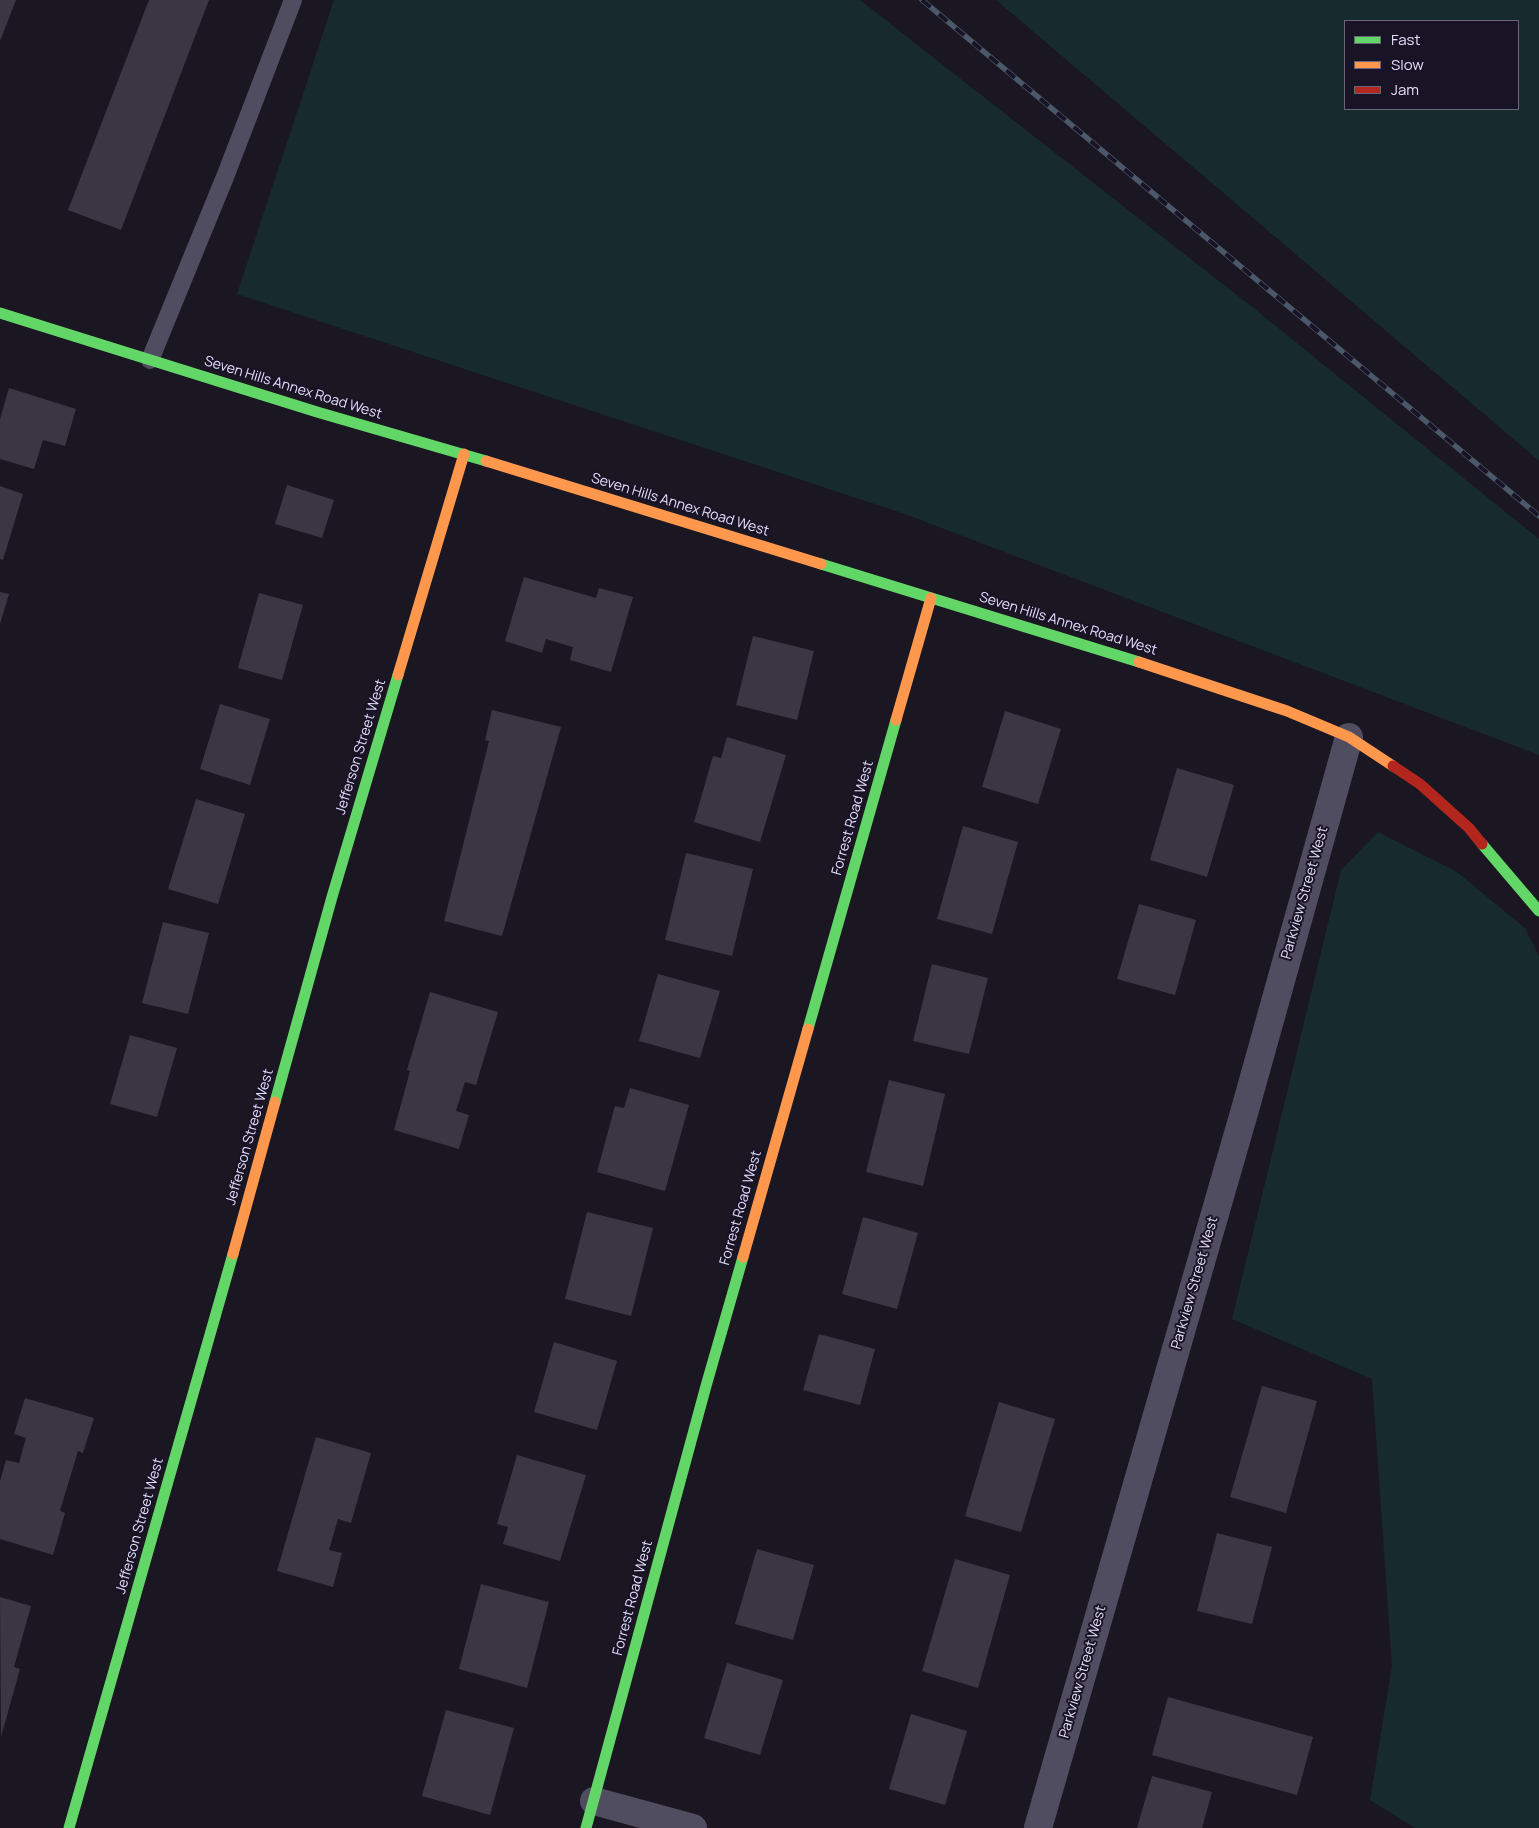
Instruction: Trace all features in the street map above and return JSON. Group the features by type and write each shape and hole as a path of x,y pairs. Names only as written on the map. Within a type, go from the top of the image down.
{"street":[{"name":"Seven Hills Annex Road West","path":"0,312 326,415 464,454 1134,660 1286,711 1348,736 1420,784 1469,828 1539,911"},
{"name":"Jefferson Street West","path":"69,1828 199,1376 332,897 464,454"},
{"name":"Forrest Road West","path":"586,1828 706,1386 931,598"},
{"name":"Parkview Street West","path":"1038,1828 1246,1106 1348,736"},
{"path":"594,1801 693,1828"}],"lane":[{"path":"150,360 225,177 293,0"}],"green space":[{"path":"334,0 860,0 1261,314 1539,539 1539,755 902,513 237,294"},
{"path":"996,0 1539,0 1539,461"},
{"path":"1378,832 1457,872 1525,928 1539,956 1539,1828 1415,1828 1370,1800 1392,1666 1372,1379 1232,1319 1341,870"}],"building":[{"path":"0,0 16,0 0,41"},
{"path":"149,0 209,0 121,230 68,210"},
{"path":"9,388 76,409 65,446 43,440 34,469 0,459 0,419"},
{"path":"287,485 334,500 322,538 275,524"},
{"path":"0,486 23,494 3,560 0,559"},
{"path":"524,577 596,598 599,588 633,597 611,672 570,660 573,647 546,639 542,653 505,641"},
{"path":"0,592 9,594 0,624"},
{"path":"259,593 303,605 282,680 238,668"},
{"path":"753,636 814,651 797,720 736,705"},
{"path":"220,704 270,719 250,785 200,769"},
{"path":"492,710 561,727 502,936 444,921 489,741 485,740"},
{"path":"1005,711 1061,729 1038,804 982,787"},
{"path":"727,737 786,755 760,842 694,822 713,756 721,758"},
{"path":"1177,768 1234,785 1207,877 1150,860"},
{"path":"196,799 245,814 218,904 168,889"},
{"path":"963,826 1018,842 992,934 937,919"},
{"path":"686,853 753,869 732,956 665,940"},
{"path":"1139,904 1196,920 1175,995 1117,979"},
{"path":"163,922 209,933 188,1014 142,1003"},
{"path":"932,964 988,978 969,1054 913,1041"},
{"path":"658,974 720,991 700,1058 639,1041"},
{"path":"430,992 498,1012 476,1085 465,1082 456,1111 469,1115 459,1149 394,1130 410,1071 407,1070"},
{"path":"130,1035 177,1048 157,1117 110,1104"},
{"path":"889,1080 945,1094 923,1186 866,1172"},
{"path":"630,1088 689,1105 665,1191 597,1172 615,1106 624,1108"},
{"path":"587,1212 653,1228 631,1316 565,1299"},
{"path":"863,1217 918,1233 897,1309 842,1294"},
{"path":"819,1334 875,1349 860,1405 803,1390"},
{"path":"554,1342 617,1361 597,1430 534,1412"},
{"path":"1262,1386 1317,1401 1286,1513 1230,1497"},
{"path":"25,1398 94,1418 83,1453 78,1451 60,1511 65,1513 53,1555 0,1539 0,1481 6,1460 19,1463 26,1438 14,1434"},
{"path":"999,1402 1055,1419 1021,1532 965,1516"},
{"path":"316,1437 371,1453 351,1523 338,1519 329,1550 342,1553 333,1587 277,1571"},
{"path":"517,1455 586,1475 560,1561 503,1544 508,1527 497,1524"},
{"path":"1217,1533 1272,1547 1252,1624 1197,1611"},
{"path":"757,1549 814,1565 793,1640 735,1624"},
{"path":"955,1559 1010,1575 978,1688 922,1671"},
{"path":"481,1584 549,1602 527,1688 459,1669"},
{"path":"0,1597 31,1606 14,1667 20,1669 1,1737"},
{"path":"727,1663 783,1680 760,1755 704,1738"},
{"path":"1168,1697 1313,1737 1297,1795 1152,1755"},
{"path":"446,1710 514,1728 490,1815 422,1796"},
{"path":"911,1714 967,1731 945,1805 889,1789"},
{"path":"1152,1776 1212,1792 1202,1828 1137,1828"}],"railway":[{"path":"922,0 1539,516"}],"traffic: fast":[{"path":"0,313 317,412 486,461"},
{"path":"821,564 1139,662"},
{"path":"275,1102 332,897 398,675"},
{"path":"808,1029 896,720"},
{"path":"1482,844 1539,911"},
{"path":"69,1828 233,1254"},
{"path":"586,1828 743,1257"}],"traffic: slow":[{"path":"398,675 464,454"},
{"path":"486,461 821,564"},
{"path":"896,720 931,598"},
{"path":"1139,662 1287,711 1349,737 1393,766"},
{"path":"743,1257 808,1029"},
{"path":"233,1254 275,1102"}],"traffic: jam":[{"path":"1393,766 1420,784 1469,828 1482,844"}]}
